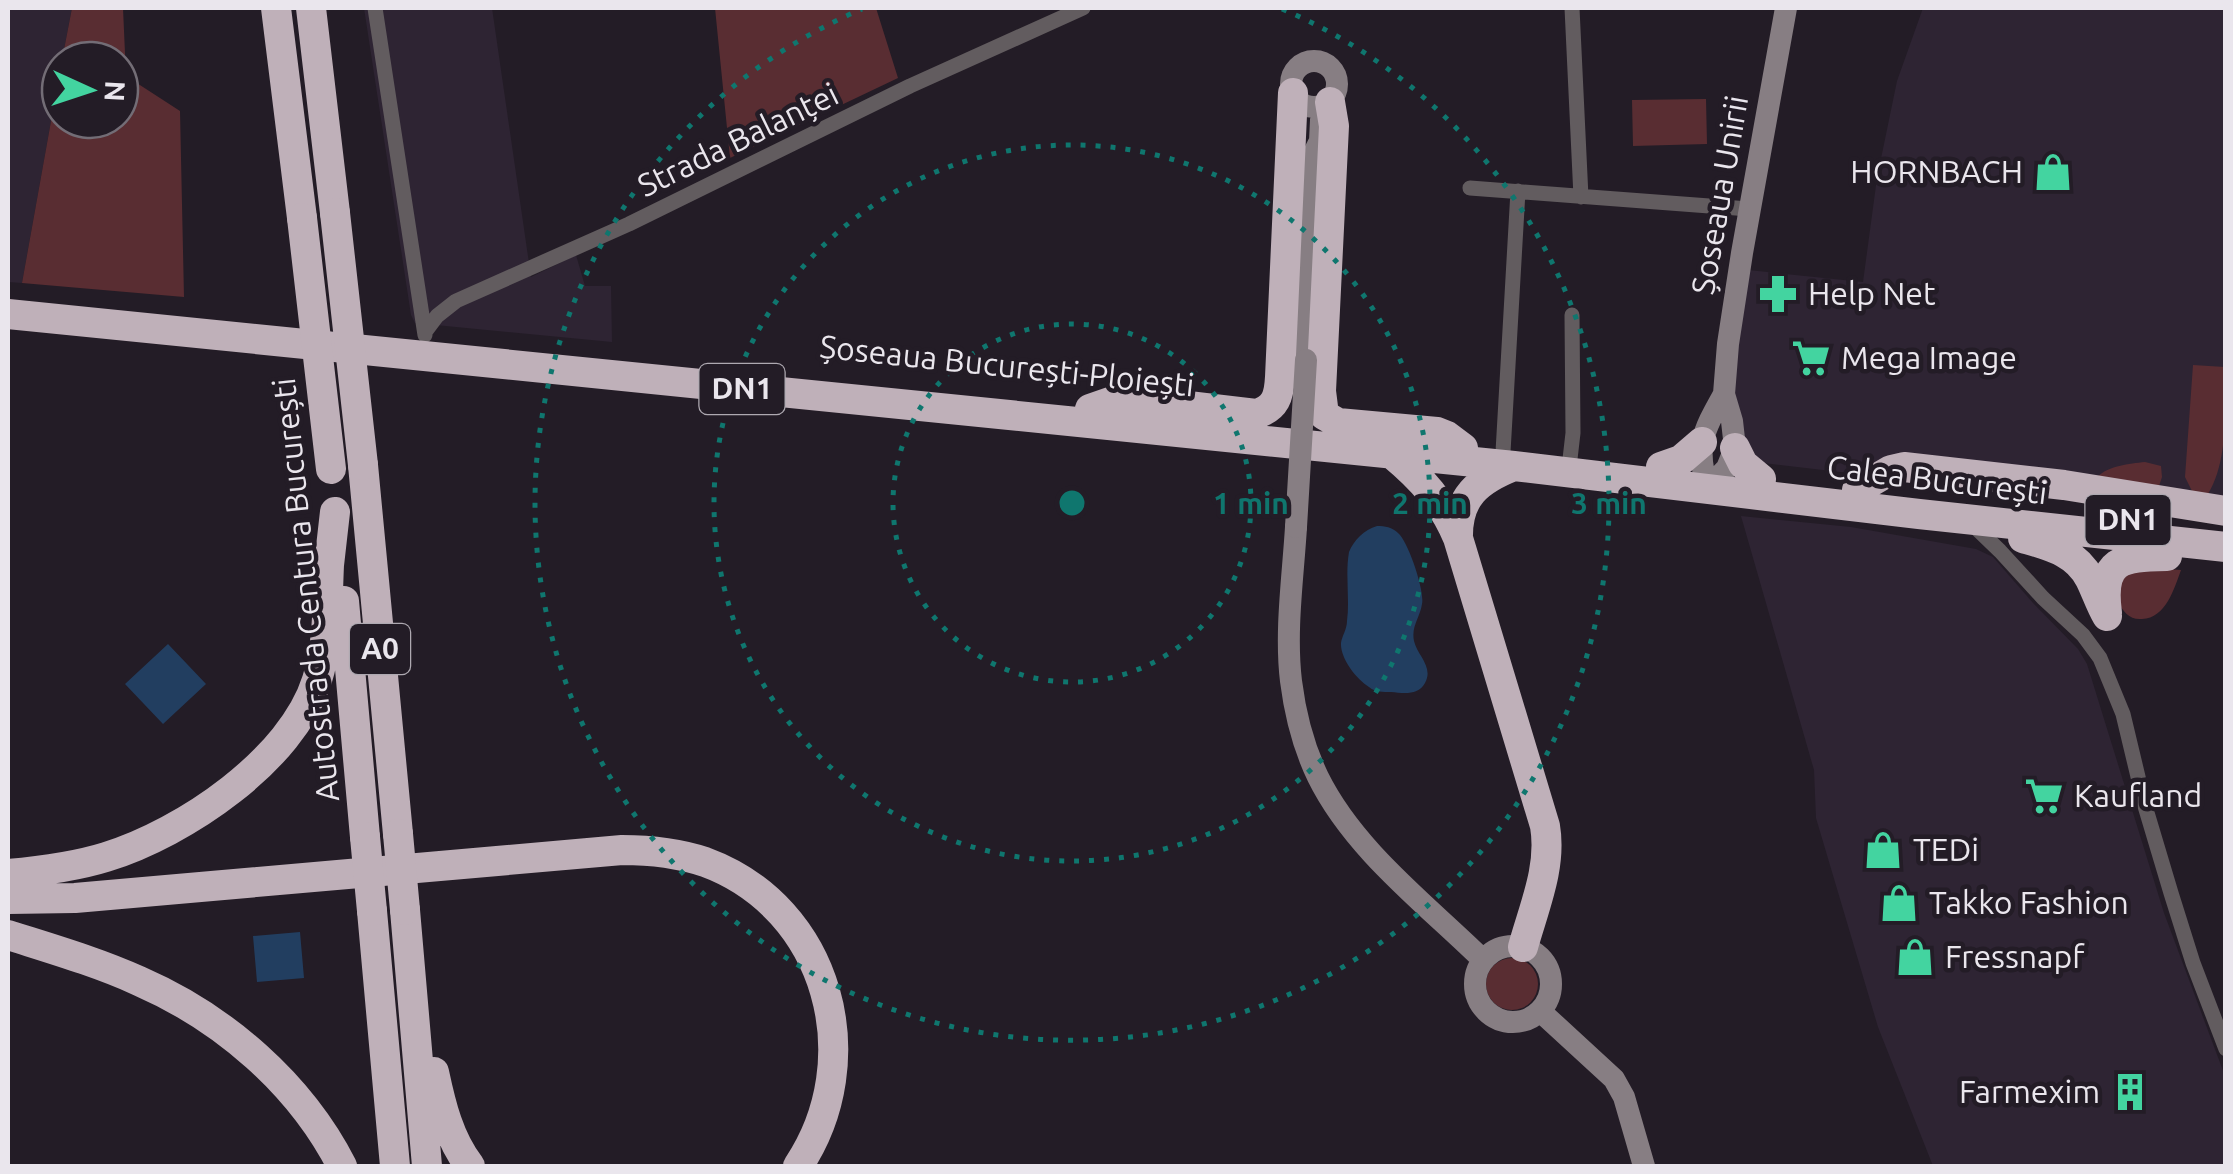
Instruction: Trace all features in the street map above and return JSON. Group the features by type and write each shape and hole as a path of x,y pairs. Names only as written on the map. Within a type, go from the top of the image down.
{"highway":[{"name":"Autostrada Centura București","path":"276,8 331,469 395,1166"},
{"name":"Autostrada Centura București","path":"311,8 363,465 427,1166"},
{"path":"1090,410 1113,401 1129,400 1247,414 1272,406 1280,377 1311,102"},
{"path":"1311,102 1334,126 1320,391 1324,414 1338,423 1436,432 1464,448"},
{"name":"Șoseaua București-Ploiești","path":"8,299 426,337 1464,448 1509,459 1570,458 1661,467 1681,460 1714,465 1760,487"},
{"name":"Șoseaua București-Ploiești","path":"8,314 1392,454 1714,465"},
{"path":"1392,454 1431,489 1458,538 1547,838 1543,877 1524,947"},
{"path":"1458,538 1460,513 1468,496 1509,459"},
{"path":"1714,465 1743,464 1760,487"},
{"path":"1858,490 1904,466 2226,510"},
{"name":"Calea București","path":"1760,487 1858,490 2226,531"},
{"name":"Calea București","path":"1760,487 1968,520 2226,550"},
{"path":"8,874 78,865 135,846 213,802 264,762 290,733 317,680 328,621 335,512"},
{"path":"1968,520 2040,557 2070,556 2083,568 2107,616 2106,582 2124,560 2226,550"},
{"path":"8,898 75,898 622,850 654,850 707,863 750,886 785,918 811,956 828,1000 834,1059 830,1091 821,1124 798,1166"},
{"path":"8,935 142,982 229,1033 291,1092 342,1166"},
{"path":"408,942 424,1004 440,1101 450,1134 470,1166"}],"street":[{"path":"376,8 426,337"},
{"name":"Strada Balanței","path":"426,337 437,316 456,301 629,224 910,86 1083,8"},
{"path":"1572,8 1581,196"},
{"name":"Șoseaua Unirii","path":"1714,465 1711,418 1724,394 1734,304 1786,8"},
{"path":"1311,102 1320,140 1314,155 1291,678 1306,745 1319,778 1356,834 1483,960"},
{"path":"1470,188 1750,209"},
{"path":"1509,459 1518,192"},
{"path":"1570,458 1572,315"},
{"name":"Șoseaua Unirii","path":"1714,465 1732,421 1724,394"},
{"path":"1968,520 2083,635 2107,672 2123,714 2145,806 2193,963 2226,1050"},
{"path":"2031,583 2040,557"},
{"path":"1501,947 1524,947 1540,956 1550,972 1550,993 1533,1017 1515,1022 1497,1019 1480,1004 1474,982 1477,970 1483,960 1501,947"},
{"path":"1540,1011 1618,1084 1644,1166"}],"shaded area":[{"path":"8,8 72,8 66,40 40,40 40,140 48,140 22,283 8,282"},
{"path":"72,8 123,8 124,40 66,40"},
{"path":"364,8 492,8 531,277 576,255 585,286 611,286 612,342 415,323"},
{"path":"715,8 876,8 898,78 730,158"},
{"path":"1923,8 2225,8 2225,517 1754,462 1747,451 1733,385 1748,270 1863,282 1877,178 1897,81"},
{"path":"140,85 180,111 184,297 22,283 48,140 140,140"},
{"path":"1706,99 1707,144 1633,146 1632,100"},
{"path":"2193,365 2225,367 2223,449 2208,494 2193,493 2185,477"},
{"path":"2145,462 2161,466 2158,489 2096,478 2113,468"},
{"path":"1741,516 1851,527 1976,549 1993,557 2078,649 2087,664 2164,913 2225,1076 2225,1166 1933,1166 1878,1027 1816,818 1814,770"},
{"path":"2141,567 2181,570 2163,608 2150,617 2137,619 2117,601 2121,576"},
{"path":"1512,958 1531,965 1538,984 1531,1003 1512,1010 1493,1003 1486,984 1493,965"}],"water":[{"path":"1377,526 1391,528 1402,538 1421,589 1422,604 1413,636 1428,672 1422,687 1414,692 1371,689 1354,674 1341,649 1348,612 1349,552 1360,536"},
{"path":"168,644 206,684 163,724 125,684"},
{"path":"300,932 304,978 257,982 253,936"}],"place":[{"name":"HORNBACH","path":"2053,172"},
{"name":"Help Net","path":"1778,294"},
{"name":"Mega Image","path":"1811,358"},
{"name":"Kaufland","path":"2044,796"},
{"name":"TEDi","path":"1883,850"},
{"name":"Takko Fashion","path":"1899,903"},
{"name":"Fressnapf","path":"1915,957"},
{"name":"Farmexim","path":"2130,1092"}]}
